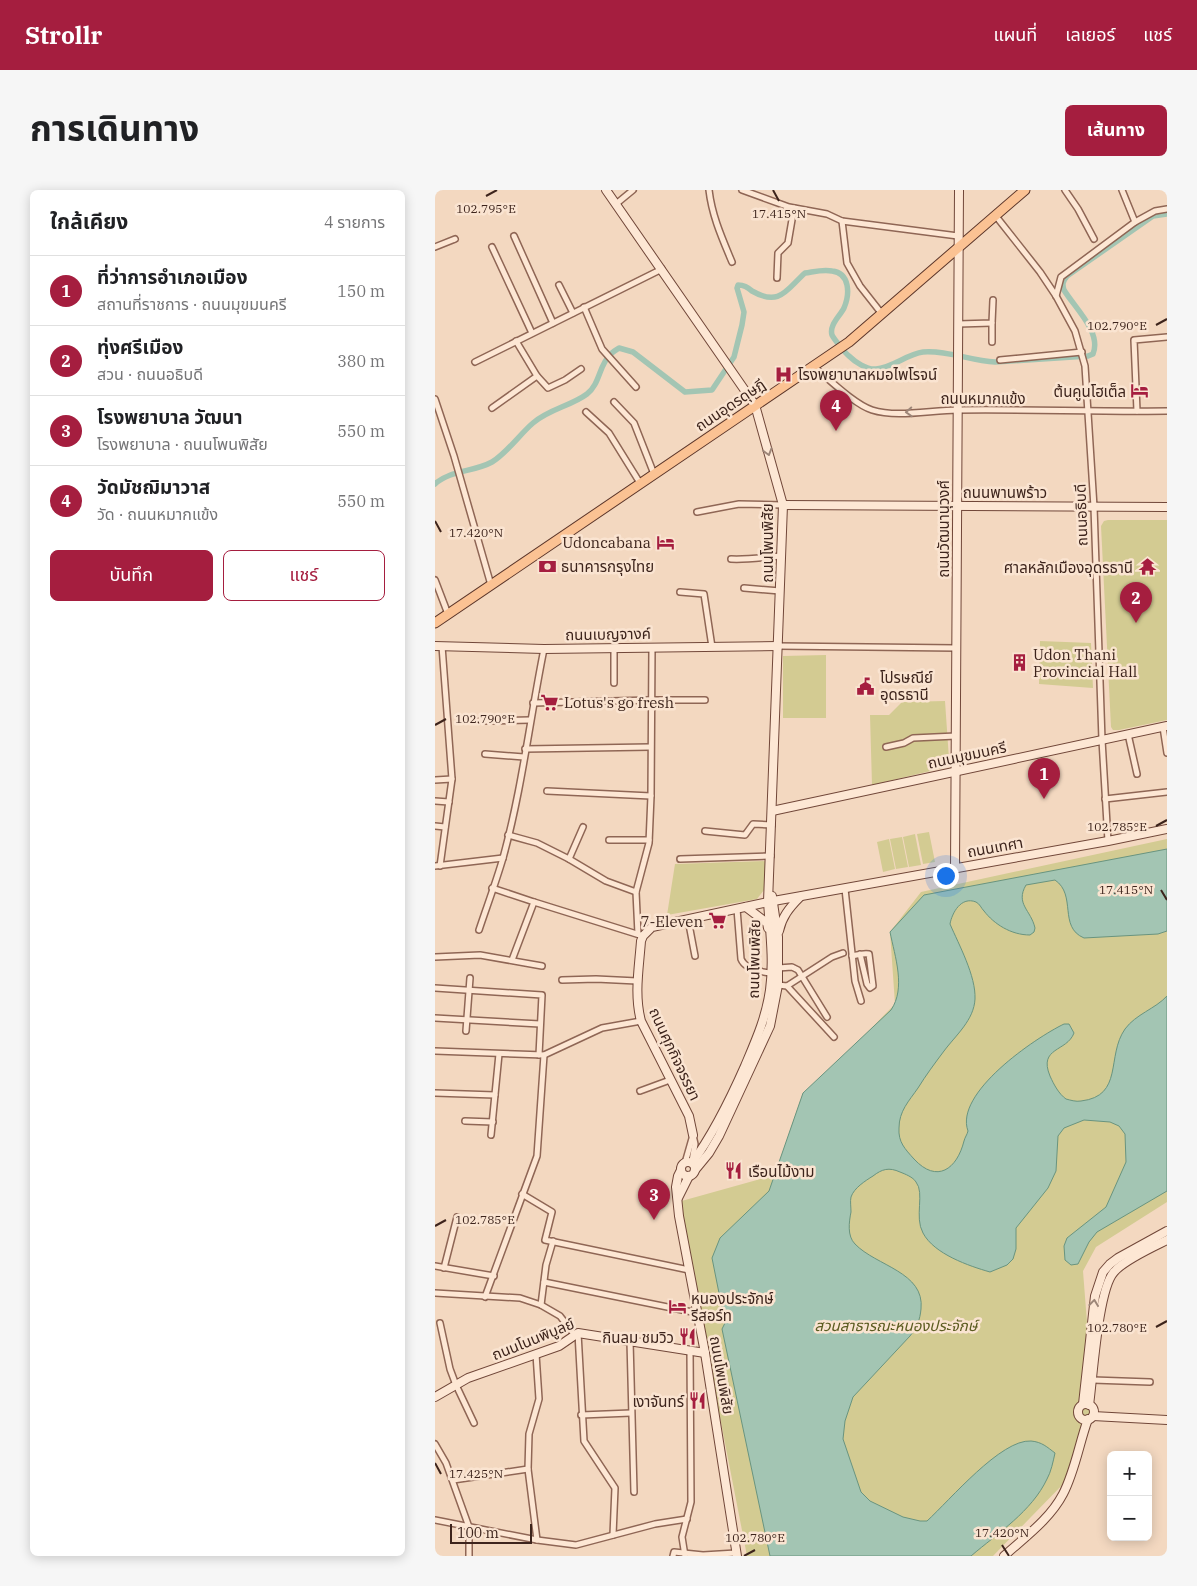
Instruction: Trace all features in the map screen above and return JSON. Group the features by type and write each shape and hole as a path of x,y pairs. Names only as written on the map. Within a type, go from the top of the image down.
{"main road":[{"name":"ถนนอุดรดุษฎี","path":"435,623 755,405 829,357 882,314 1025,190"}],"street":[{"name":"ถนนโพนพิสัย","path":"606,190 755,405 783,504 769,887 778,968 778,985 770,1026 719,1136 709,1153 688,1168"},
{"path":"616,204 633,190"},
{"path":"709,190 714,215 732,262"},
{"path":"742,190 794,208 827,214 841,221 958,236"},
{"name":"ถนนวัฒนานุวงศ์","path":"955,868 959,190"},
{"path":"1065,190 1078,209 1094,239"},
{"path":"1122,190 1135,222"},
{"path":"777,278 778,253 788,243 794,208"},
{"path":"1056,296 1061,277 1135,222 1155,211 1167,210"},
{"name":"ถนนอธิบดี","path":"995,216 1040,272 1056,296 1075,331 1085,366 1094,507 1102,740 1108,841"},
{"path":"841,221 847,263 860,286 882,314"},
{"path":"514,236 553,323"},
{"path":"435,246 455,239"},
{"path":"492,247 532,333"},
{"path":"475,362 662,269"},
{"path":"559,285 573,313"},
{"path":"992,342 993,300"},
{"path":"584,307 596,337 610,358 636,387"},
{"path":"958,324 992,323"},
{"path":"1137,411 1134,340 1167,336"},
{"path":"515,341 537,376 548,388 565,380 581,369"},
{"path":"1001,360 1082,352"},
{"name":"ถนนหมากแข้ง","path":"814,367 860,404 873,410 887,413 957,410 1167,411"},
{"path":"492,408 537,376"},
{"path":"435,399 491,585"},
{"path":"614,402 634,422 654,474"},
{"path":"586,412 609,434 640,483"},
{"path":"697,512 739,504 783,504"},
{"name":"ถนนพานพร้าว","path":"783,504 1167,507"},
{"path":"731,559 743,560 782,556"},
{"path":"435,580 448,614"},
{"path":"744,588 780,591"},
{"path":"681,592 704,594 712,646"},
{"path":"437,646 452,779 437,866 503,858"},
{"name":"ถนนเบญจางค์","path":"437,646 544,649 778,646"},
{"path":"778,646 956,648"},
{"path":"640,935 636,892 649,840 652,647"},
{"path":"613,648 615,683"},
{"path":"479,930 503,858 544,649"},
{"path":"533,702 705,700"},
{"path":"479,721 530,720"},
{"path":"1165,726 1167,753"},
{"name":"ถนนมุขมนครี","path":"772,811 1165,726"},
{"path":"1128,734 1137,774"},
{"path":"886,747 904,743 913,738 956,736"},
{"path":"525,749 651,747"},
{"path":"485,754 524,757"},
{"path":"435,780 452,779"},
{"path":"547,791 651,796"},
{"path":"1105,798 1167,792"},
{"path":"435,801 449,802"},
{"path":"705,831 745,835 753,824 772,825"},
{"path":"435,826 445,827"},
{"path":"569,859 583,827"},
{"name":"ถนนเทศา","path":"770,902 1167,829"},
{"path":"508,835 537,843 606,881 636,892"},
{"path":"609,840 649,840"},
{"path":"680,859 771,856"},
{"path":"493,888 640,935 652,928 770,902"},
{"path":"845,889 855,981 861,1001"},
{"path":"774,936 781,920 800,897"},
{"path":"512,960 534,902"},
{"path":"746,907 767,923 774,936"},
{"path":"737,909 743,964 771,973"},
{"path":"688,919 695,956"},
{"name":"ถนนศุภกิจจรรยา","path":"640,935 637,981 638,1011 641,1021 689,1116 695,1144 688,1168"},
{"name":"ถนนโพนพิสัย","path":"737,1555 705,1353 679,1216 677,1181 714,1131 736,1087 763,1023 770,987 774,936"},
{"path":"787,986 832,957 843,953"},
{"path":"852,956 860,954 869,954 873,986 870,988 867,984 860,954"},
{"path":"435,957 480,955 542,966"},
{"path":"778,968 795,968 802,975 827,1017"},
{"path":"466,1031 470,978"},
{"path":"562,980 637,981"},
{"path":"778,985 787,986 834,1037"},
{"path":"435,988 542,995 537,1156 508,1230 494,1276 485,1297"},
{"path":"435,1018 541,1024"},
{"path":"435,1051 541,1055 601,1028 641,1021"},
{"path":"491,1135 499,1054"},
{"path":"640,1091 670,1080"},
{"path":"435,1093 495,1095"},
{"path":"465,1120 493,1122"},
{"path":"688,1168 693,1134"},
{"path":"695,1144 702,1149"},
{"path":"522,1194 551,1211 552,1215 544,1238 689,1270"},
{"path":"444,1268 457,1217"},
{"path":"1086,1404 1095,1296 1103,1272 1119,1258 1167,1231"},
{"path":"1086,1404 1093,1380 1103,1297 1110,1276 1115,1270 1167,1240"},
{"path":"541,1305 546,1265 553,1241"},
{"path":"435,1266 494,1276"},
{"path":"545,1282 697,1313"},
{"path":"435,1293 520,1298 541,1305 560,1316 576,1333 584,1442 615,1488 613,1535"},
{"path":"441,1323 447,1355 456,1385 474,1423"},
{"name":"ถนนโนนพิบูลย์","path":"435,1397 468,1378 559,1346 576,1333 705,1353"},
{"path":"630,1341 634,1492"},
{"path":"685,1554 682,1537 691,1502 690,1350"},
{"path":"535,1354 539,1399 529,1434 528,1469 537,1540"},
{"path":"1093,1380 1150,1382"},
{"path":"1005,1556 1042,1522 1063,1494 1076,1461 1087,1418 1093,1409 1086,1404"},
{"path":"1086,1404 1081,1405 1078,1411 1079,1417 1167,1420"},
{"path":"581,1415 631,1413"},
{"path":"435,1444 453,1480 469,1527 469,1556"},
{"path":"453,1480 528,1469"},
{"path":"435,1520 576,1546 655,1524 687,1519"},
{"path":"673,1556 674,1552 703,1555 737,1555"}],"green space":[{"path":"1167,520 1167,720 1119,730 1113,730 1111,727 1101,526 1104,521"},
{"path":"1040,641 1091,643 1093,688 1039,684"},
{"path":"826,655 826,718 783,718 783,656"},
{"path":"945,701 949,759 943,768 872,785 870,715 889,715 902,702"},
{"path":"929,832 935,862 923,864 917,834"},
{"path":"915,834 921,865 909,867 903,837"},
{"path":"902,837 908,867 896,869 890,839"},
{"path":"889,839 895,869 883,872 877,842"},
{"name":"สวนสาธารณะหนองประจักษ์","path":"1167,839 1167,1202 1096,1247 1083,1271 1094,1413 1069,1478 993,1556 747,1556 678,1202 775,1175 800,1101 895,1004 890,932 921,892"},
{"path":"766,861 764,890 757,899 667,915 675,864"}],"shaded area":[{"path":"1167,849 1167,931 1158,934 1084,938 1076,933 1072,926 1065,894 1055,880 1026,885 1022,897 1023,902 1035,928 1034,932 1030,935 1023,935 1004,928 988,916 976,902 966,901 958,907 950,924 973,981 975,990 974,1007 964,1027 944,1051 905,1106 899,1122 899,1133 905,1148 922,1167 938,1172 945,1170 951,1166 961,1151 968,1131 967,1116 973,1100 985,1084 1017,1054 1064,1024 1069,1024 1074,1033 1066,1044 1050,1055 1047,1067 1050,1076 1061,1095 1066,1099 1079,1101 1094,1098 1109,1083 1119,1040 1125,1029 1135,1019 1167,996 1167,1191 1097,1232 1089,1242 1078,1264 1071,1265 1065,1260 1064,1246 1067,1238 1106,1207 1126,1162 1125,1134 1119,1126 1110,1122 1084,1120 1064,1128 1058,1136 1056,1171 1048,1188 1016,1228 1016,1249 1013,1259 1007,1265 990,1272 943,1253 928,1240 920,1227 919,1187 915,1180 909,1176 896,1170 883,1170 860,1185 851,1197 849,1229 852,1241 864,1252 907,1278 915,1286 920,1296 921,1309 915,1330 853,1397 845,1421 843,1439 861,1492 870,1501 903,1517 927,1521 976,1472 991,1460 1019,1443 1031,1441 1047,1447 1055,1453 1050,1473 1041,1491 1013,1521 971,1556 770,1556 722,1329 725,1323 712,1258 720,1238 769,1191 803,1093 891,1010 898,992 899,982 890,932 924,895"}],"waterway":[{"path":"435,484 448,476 492,462 539,418 587,394 595,385 606,359 619,348 633,352 685,392 712,390 734,357 742,325 744,312 737,288 738,285 745,286 762,296 776,297 787,290 805,273 825,270 838,273 845,280 848,291 844,308 833,324 832,335 842,349 852,358 869,368 882,368 911,355 923,352 995,362 1088,356 1093,354 1095,346 1094,337 1086,320 1064,290 1063,284 1065,279 1153,216 1167,214"}],"place":[{"name":"โรงพยาบาลหมอไพโรจน์","path":"784,374"},
{"name":"ต้นคูนโฮเต็ล","path":"1140,391"},
{"name":"วัดมัชฌิมาวาส","path":"836,431"},
{"name":"Udoncabana","path":"665,542"},
{"name":"ธนาคารกรุงไทย","path":"547,566"},
{"name":"ศาลหลักเมืองอุดรธานี","path":"1147,567"},
{"name":"ทุ่งศรีเมือง","path":"1136,623"},
{"name":"Udon Thani Provincial Hall","path":"1019,663"},
{"name":"โปรษณีย์ อุดรธานี","path":"866,686"},
{"name":"Lotus's go fresh","path":"550,702"},
{"name":"ที่ว่าการอำเภอเมือง","path":"1044,799"},
{"name":"7-Eleven","path":"717,921"},
{"name":"เรือนไม้งาม","path":"734,1171"},
{"name":"โรงพยาบาล วัฒนา","path":"654,1220"},
{"name":"หนองประจักษ์ รีสอร์ท","path":"677,1307"},
{"name":"กินลม ชมวิว","path":"688,1337"},
{"name":"เงาจันทร์","path":"698,1401"}]}
